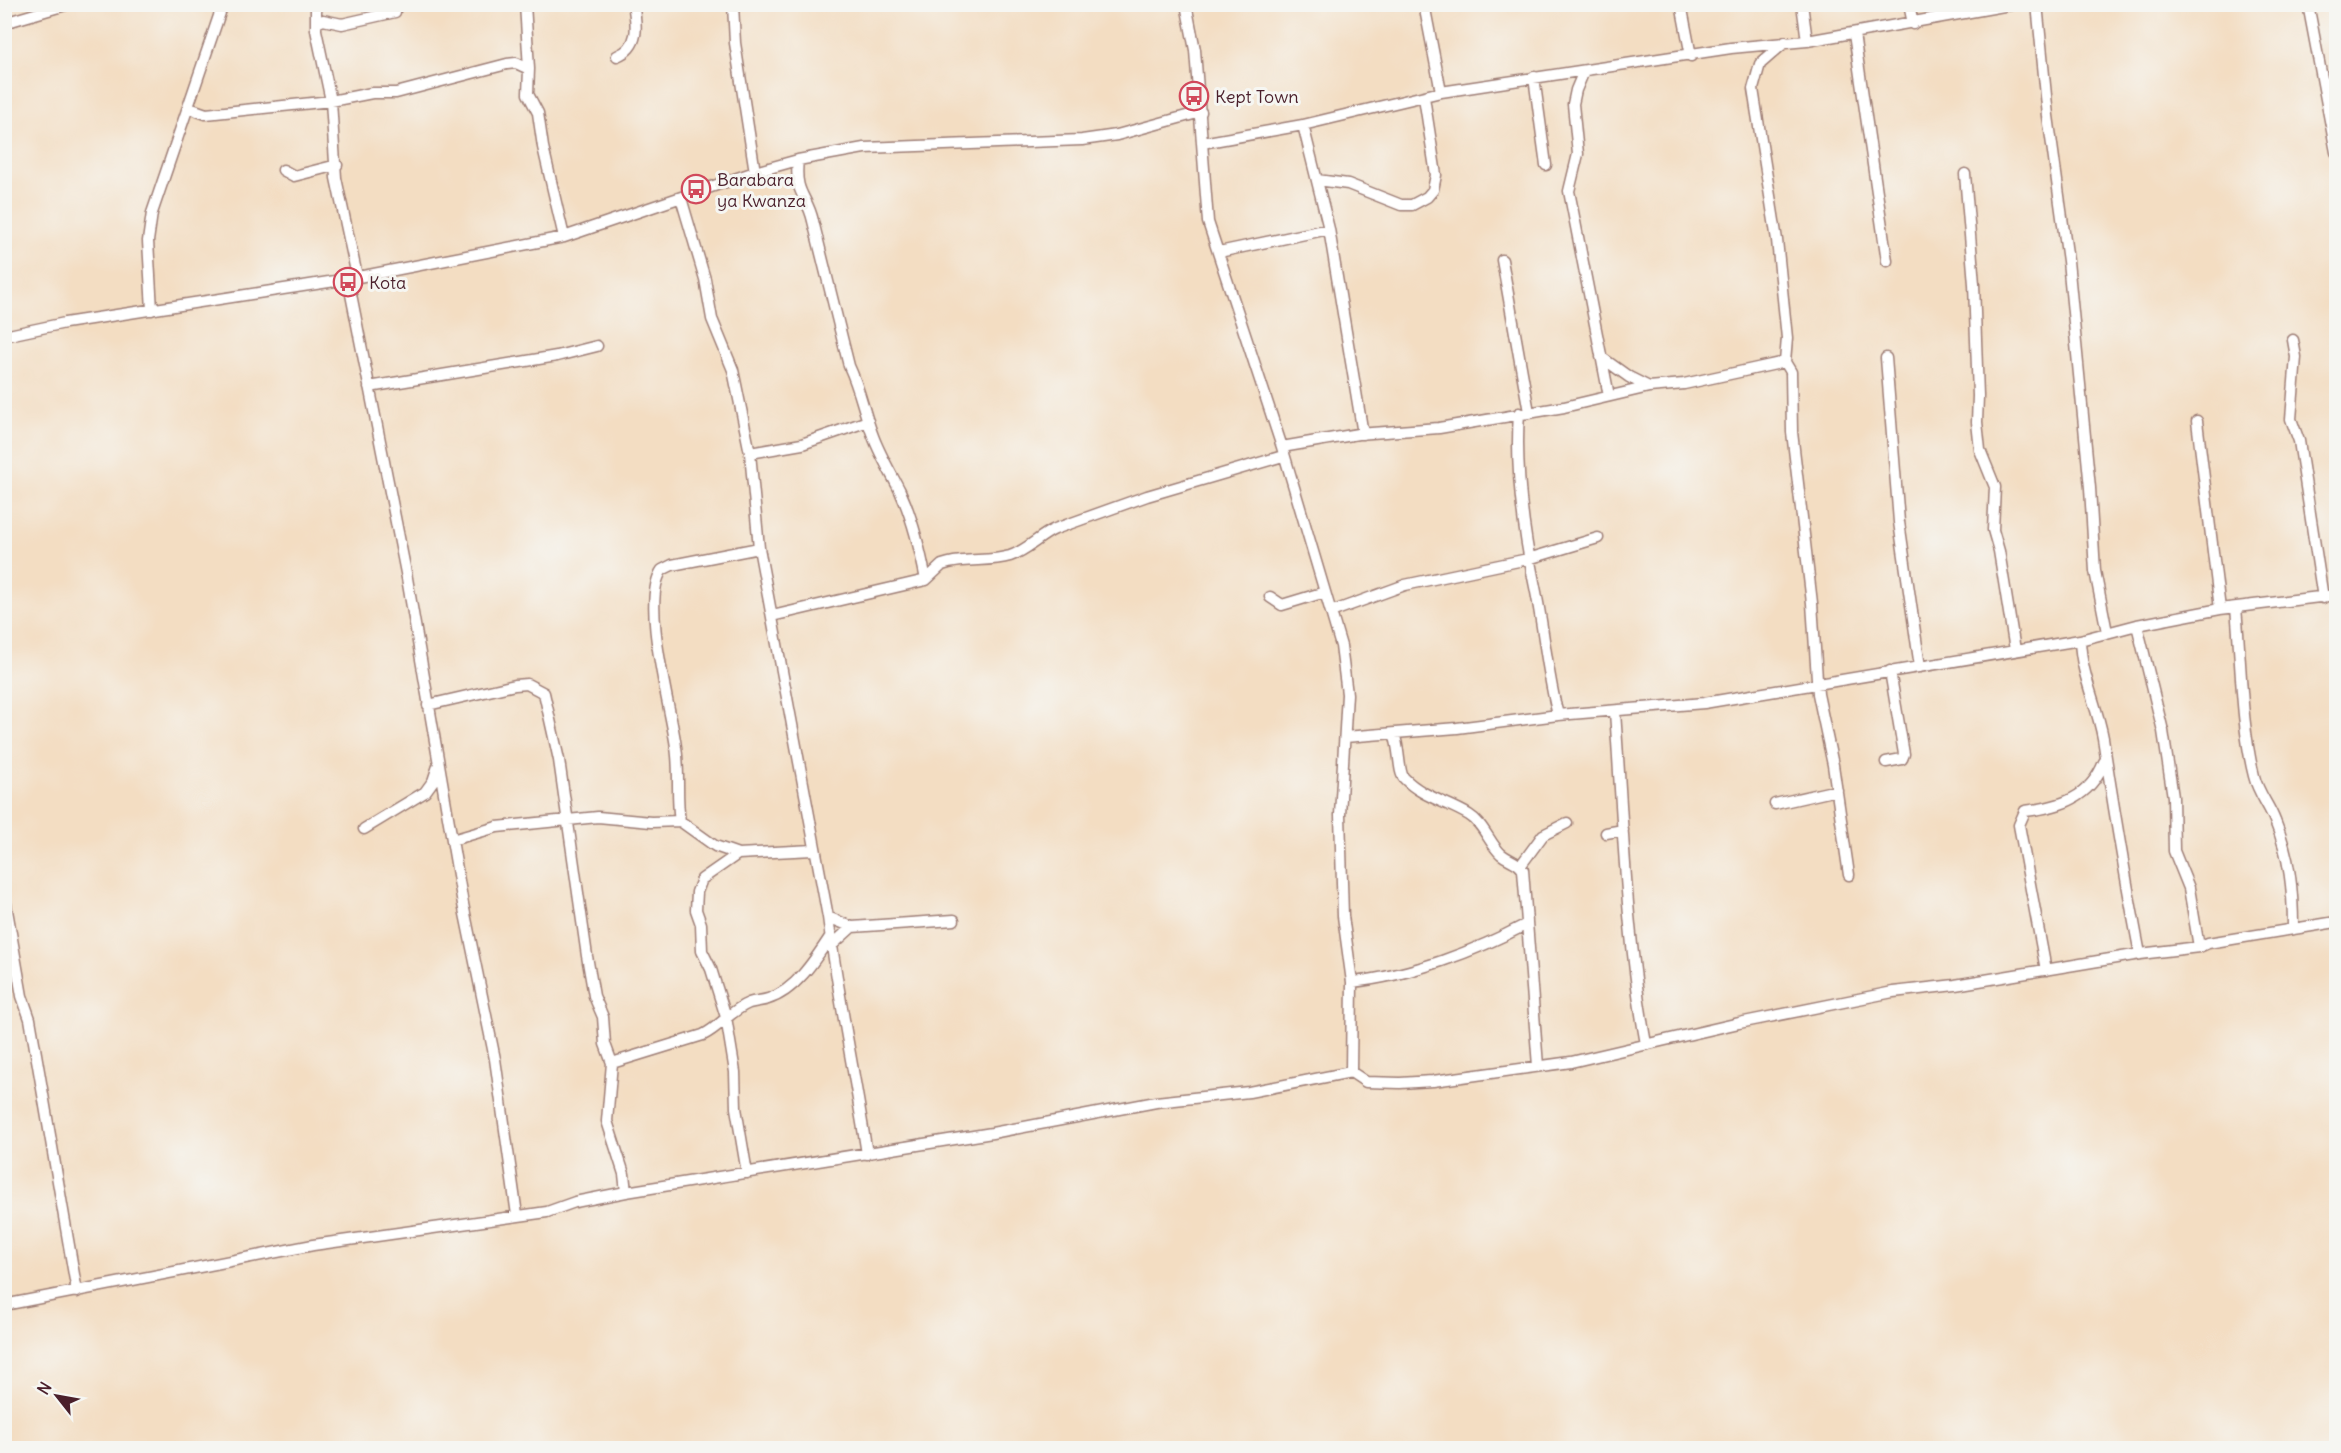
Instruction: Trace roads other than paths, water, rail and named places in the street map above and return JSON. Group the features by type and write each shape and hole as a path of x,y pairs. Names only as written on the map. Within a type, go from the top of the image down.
{"street":[{"path":"4,23 69,4"},
{"path":"152,310 148,241 151,220 223,4"},
{"path":"316,4 316,30 331,100 341,207 369,387 406,578 452,840 495,1059 517,1215"},
{"path":"525,4 529,69 528,94 538,113 547,165 564,237"},
{"path":"617,56 626,52 634,40 637,28 633,4"},
{"path":"732,4 735,43 755,172"},
{"path":"1186,4 1195,50 1208,222 1283,451 1341,646 1345,673 1345,737 1340,815 1343,916 1352,982 1351,1072"},
{"path":"1424,4 1441,92"},
{"path":"1681,4 1691,56"},
{"path":"1802,4 1807,41"},
{"path":"1910,4 1913,24"},
{"path":"1202,143 1303,125 1441,92 1534,77 1854,34 2015,4"},
{"path":"2037,4 2048,116 2068,261 2090,488 2094,563 2106,633"},
{"path":"2308,4 2337,152"},
{"path":"317,23 323,20 342,24 395,12"},
{"path":"1854,34 1887,261"},
{"path":"1785,42 1760,64 1753,89 1777,240 1786,338 1785,362 1791,372 1792,432 1812,603 1818,684 1849,875"},
{"path":"189,108 206,114 372,93 396,93 507,64 516,63 529,69"},
{"path":"1584,71 1573,105 1578,154 1569,191 1609,396"},
{"path":"1534,77 1545,165"},
{"path":"1317,180 1348,184 1401,205 1412,205 1427,197 1433,190 1436,175 1424,97"},
{"path":"4,336 65,323 353,278 564,237 755,172 798,160 864,148 1082,140 1118,135 1201,112"},
{"path":"1303,125 1329,229 1363,434"},
{"path":"798,160 797,181 813,220 849,366 859,387 863,410 908,510 922,551 926,580"},
{"path":"283,170 294,176 337,165"},
{"path":"1965,174 1974,284 1977,422 1980,450 1995,487 1993,530 1999,551 2015,650"},
{"path":"681,198 705,279 712,319 733,370 750,453 759,548 813,850 828,917 830,942 851,1051 867,1154"},
{"path":"1219,252 1329,229"},
{"path":"1502,260 1524,413 1519,484 1528,559 1535,588 1550,684 1558,715"},
{"path":"2293,340 2296,357 2291,419 2299,441 2323,598"},
{"path":"369,387 556,356 597,346"},
{"path":"1601,357 1629,378 1648,387"},
{"path":"1886,358 1899,522 1920,667"},
{"path":"772,616 926,580 942,565 1010,556 1020,552 1054,529 1283,451 1363,434 1439,428 1564,407 1648,387 1684,384 1785,362"},
{"path":"2197,421 2220,609"},
{"path":"750,453 802,444 868,422"},
{"path":"1331,612 1406,585 1528,559 1598,538"},
{"path":"680,821 676,748 666,701 654,590 662,570 672,565 759,548"},
{"path":"1270,597 1282,605 1325,592"},
{"path":"1345,737 1394,734 1558,715 1704,704 1890,670 2079,640 2137,625 2220,609 2337,596"},
{"path":"2236,608 2253,774 2263,801 2274,817 2288,860 2292,882 2293,928"},
{"path":"2137,625 2163,731 2173,797 2174,851 2189,888 2199,947"},
{"path":"2079,640 2103,737 2105,761 2140,954"},
{"path":"1886,762 1902,759 1904,754 1890,670"},
{"path":"428,705 515,685 527,684 544,693 567,818 594,996 603,1017 605,1044 612,1063 607,1121 624,1174 626,1192"},
{"path":"1615,712 1636,984 1646,1044"},
{"path":"1394,734 1400,747 1400,770 1403,777 1434,799 1468,814 1492,838 1502,854 1521,865 1525,875 1538,1066"},
{"path":"2046,970 2019,825 2020,817 2025,811 2074,799 2084,793 2099,776 2105,761"},
{"path":"364,828 425,792 433,781 439,762"},
{"path":"1775,804 1837,790"},
{"path":"452,840 497,827 567,818 598,817 651,822 680,821 716,846 738,854 813,850"},
{"path":"1521,865 1543,835 1567,824"},
{"path":"1606,833 1623,830"},
{"path":"738,854 702,879 697,892 696,910 701,924 702,951 711,969 726,1017 735,1072 736,1108 747,1173"},
{"path":"4,893 22,996 30,1019 77,1292"},
{"path":"828,917 852,927 954,920"},
{"path":"4,1305 314,1245 547,1212 575,1203 626,1192 867,1154 1156,1102 1255,1091 1351,1072 1366,1082 1400,1083 1433,1081 1571,1062 1893,992 1955,986 2140,954 2199,947 2208,943 2337,922"},
{"path":"1352,982 1394,974 1477,949 1527,924"},
{"path":"612,1063 703,1035 749,1003 769,999 793,983 830,942 852,927"}],"place":[{"name":"Kept Town","path":"1194,96"},
{"name":"Barabara ya Kwanza","path":"696,189"},
{"name":"Kota","path":"348,282"}]}
